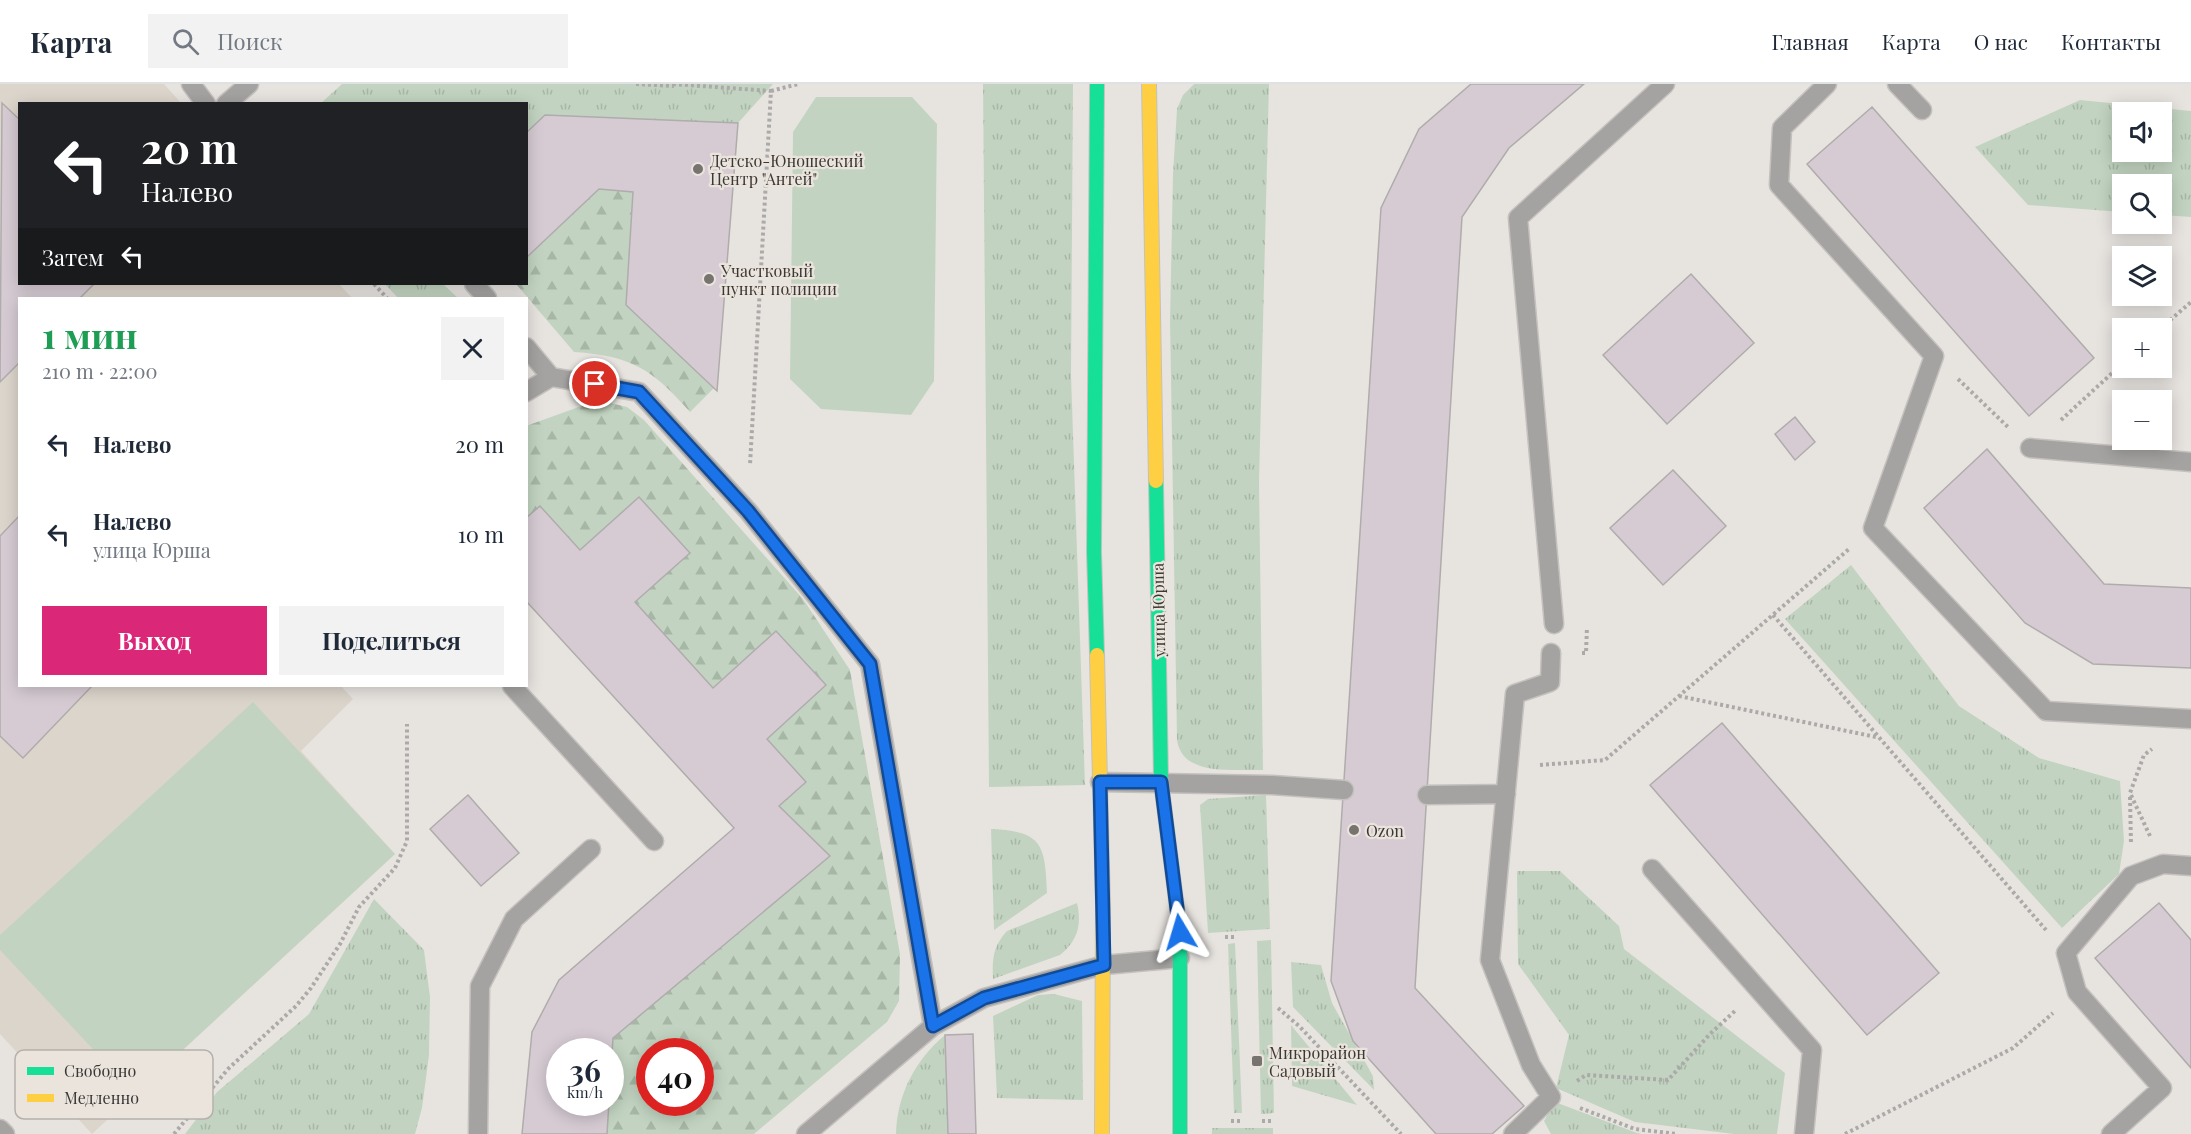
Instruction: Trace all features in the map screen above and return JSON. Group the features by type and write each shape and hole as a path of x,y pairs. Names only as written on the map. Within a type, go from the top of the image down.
{"street":[{"path":"1096,84 1094,552 1104,965 1102,1134"},
{"name":"улица Юрша","path":"1149,84 1161,782 1180,932 1180,1134"}],"lane":[{"path":"190,84 204,102"},
{"path":"228,102 249,84"},
{"path":"1554,624 1518,218 1665,84"},
{"path":"1827,84 1782,128 1779,185 1934,356 1873,528 2046,711 2191,719"},
{"path":"1897,84 1922,110"},
{"path":"475,285 486,297"},
{"path":"528,349 552,377 639,392 748,511 870,664 933,1026"},
{"path":"528,391 552,377"},
{"path":"2030,448 2191,462"},
{"path":"1513,1134 1551,1097 1531,1065 1491,960 1515,694 1550,682 1551,652"},
{"path":"513,687 654,841"},
{"path":"1100,782 1161,782 1344,790"},
{"path":"1427,795 1506,794"},
{"path":"478,1134 480,986 514,919 591,849"},
{"path":"2111,1134 2162,1088 2077,992 2066,953 2132,876 2163,864 2191,866"},
{"path":"1652,868 1812,1050 1804,1134"},
{"path":"806,1134 933,1026 984,998 1104,965 1180,958"},
{"path":"0,1129 5,1134"}],"path":[{"path":"636,84 720,85 771,91 798,84"},
{"path":"748,511 771,91"},
{"path":"375,285 386,297"},
{"path":"2172,318 2191,302"},
{"path":"1934,356 2030,448 2112,373"},
{"path":"1539,765 1605,760 1873,528"},
{"path":"1773,615 2066,953"},
{"path":"1679,696 1877,737"},
{"path":"213,1087 228,1069 296,1006 311,988 340,944 358,907 396,868 408,841 407,724"},
{"path":"2132,876 2130,793 2144,755 2153,748"},
{"path":"2130,793 2163,864"},
{"path":"1226,937 1234,937"},
{"path":"1551,1097 1586,1075 1668,1080 1710,1034 1759,989"},
{"path":"1845,1134 2013,1048 2077,992"},
{"path":"1278,1008 1299,1026 1401,1134"},
{"path":"1551,1097 1635,1129 1677,1134"},
{"path":"174,1134 186,1119"},
{"path":"1231,1121 1242,1121"},
{"path":"1262,1121 1274,1121"}],"shaded area":[{"path":"0,84 164,84 180,102 18,102 18,285 340,285 351,297 18,297 18,687 342,687 353,699 301,751 395,854 183,1050 15,1050 0,1034"},
{"path":"78,1119 108,1119 92,1134"}],"green space":[{"path":"342,84 773,84 738,123 545,115 528,132 528,102 322,102"},
{"path":"983,84 1073,84 1071,375 1085,785 989,787"},
{"path":"1194,84 1269,84 1259,482 1263,770 1224,770 1199,765 1188,760 1181,752 1177,740 1170,320 1173,174 1177,109 1183,95"},
{"path":"816,97 912,97 937,124 934,381 911,415 821,409 790,379 793,132"},
{"path":"2080,100 2112,103 2112,162 2172,162 2172,109 2191,111 2191,217 2172,216 2172,174 2112,174 2112,211 2028,205 1975,147"},
{"path":"599,189 633,192 626,305 714,388 690,412 664,385 640,367 611,357 574,352 517,285 528,285 528,257"},
{"path":"386,285 444,285 457,297 397,297"},
{"path":"598,400 627,407 644,420 803,599 850,670 900,954 899,1001 887,1022 754,1134 607,1134 608,1116 624,1116 624,1038 613,1038 830,856 779,806 806,782 767,739 826,685 776,631 713,688 635,602 690,552 639,497 580,550 540,506 528,517 528,425"},
{"path":"1851,565 1959,706 2039,758 2120,781 2124,841 2119,874 2062,928 1785,619"},
{"path":"253,702 395,854 183,1050 94,1050 0,950 0,935"},
{"path":"1266,795 1270,929 1208,933 1200,805 1208,799"},
{"path":"991,829 1021,833 1031,837 1038,844 1045,863 1047,893 994,930"},
{"path":"1517,871 1560,871 1619,926 1624,949 1785,1073 1777,1134 1734,1134 1635,1122 1556,1088 1569,1035 1518,964"},
{"path":"374,899 424,950 430,997 429,1055 422,1108 415,1134 185,1134 196,1119 213,1119 213,1097 217,1092 309,1014"},
{"path":"1077,903 1079,925 1075,938 1066,950 1060,955 993,979 994,953 1007,931"},
{"path":"1271,940 1274,1113 1261,1114 1257,941"},
{"path":"1235,943 1242,1113 1234,1113 1228,944"},
{"path":"1291,962 1321,965 1332,1003 1373,1076 1374,1090 1293,1007"},
{"path":"1054,994 1082,1001 1083,1100 997,1098 993,1016 1038,995"},
{"path":"1291,1025 1357,1105 1292,1086"},
{"path":"945,1035 948,1134 896,1134 900,1106 910,1079 925,1056"},
{"path":"1555,1102 1642,1134 1551,1134 1544,1121"},
{"path":"1212,1128 1273,1128 1273,1134 1212,1134"}],"building":[{"path":"1471,84 1584,84 1509,148 1462,217 1415,988 1524,1106 1492,1134 1436,1134 1353,1041 1331,981 1381,208 1419,129"},
{"path":"2,103 18,118 18,285 93,285 81,297 18,297 18,364 0,382"},
{"path":"1872,107 2094,358 2029,416 1807,164"},
{"path":"545,115 738,123 717,391 626,305 633,192 599,189 528,256 528,131"},
{"path":"1691,274 1754,343 1667,424 1603,355"},
{"path":"1795,417 1815,442 1795,460 1775,434"},
{"path":"1987,449 2104,584 2191,588 2191,668 2093,664 2025,623 1924,508"},
{"path":"1673,470 1726,526 1663,585 1610,528"},
{"path":"639,497 690,553 635,602 713,688 776,631 826,685 767,739 806,782 779,806 830,856 613,1038 546,1038 546,1116 608,1116 607,1134 522,1134 532,1032 559,980 734,828 528,603 528,516 540,506 580,550"},
{"path":"18,517 18,687 91,687 23,758 0,736 0,536"},
{"path":"1722,723 1939,973 1867,1035 1650,785"},
{"path":"468,795 519,853 481,886 430,829"},
{"path":"2159,903 2191,940 2191,1068 2095,958"},
{"path":"973,1034 976,1134 948,1134 945,1035"}],"traffic: fast":[{"path":"1097,84 1094,552 1097,655"},
{"path":"1156,481 1161,782 1180,932 1180,1134"}],"traffic: slow":[{"path":"1149,84 1156,481"},
{"path":"1097,655 1103,907 1102,1134"}],"place":[{"name":"Детско-Юношеский Центр \"Антей\"","path":"698,169"},
{"name":"Участковый пункт полиции","path":"709,279"},
{"name":"Ozon","path":"1354,830"},
{"name":"Микрорайон Садовый","path":"1257,1061"}],"route":[{"path":"595,384 639,392 748,511 870,664 933,1026 984,998 1104,965 1100,782 1161,782 1180,932"}]}
